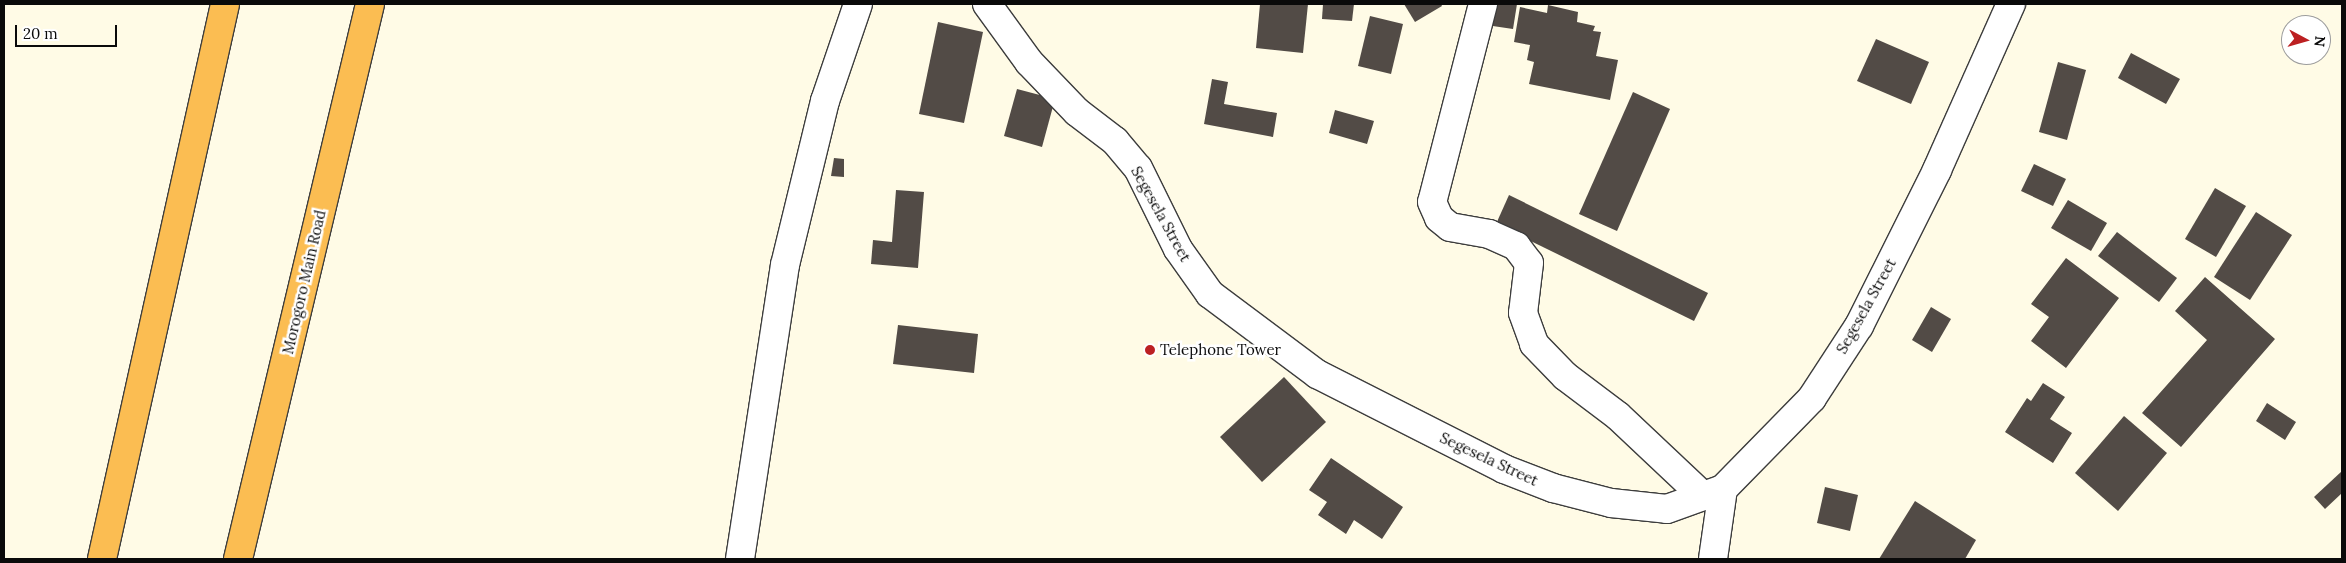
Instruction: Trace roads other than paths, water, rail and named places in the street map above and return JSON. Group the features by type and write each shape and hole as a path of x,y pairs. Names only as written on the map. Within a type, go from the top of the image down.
{"highway":[{"path":"102,559 225,4"},
{"name":"Morogoro Main Road","path":"238,559 370,4"}],"street":[{"path":"740,559 785,265 826,101 858,4"},
{"name":"Segesela Street","path":"987,4 1029,62 1076,112 1116,141 1138,168 1178,249 1210,294 1317,374 1504,469 1553,488 1611,503 1667,509 1713,492 1812,398 1860,326 1937,170 2011,4"},
{"path":"1483,4 1432,202 1439,218 1450,227 1489,234 1516,246 1529,263 1523,313 1534,344 1565,376 1713,492 1713,559"}],"place":[{"name":"Telephone Tower","path":"1150,350"}]}
